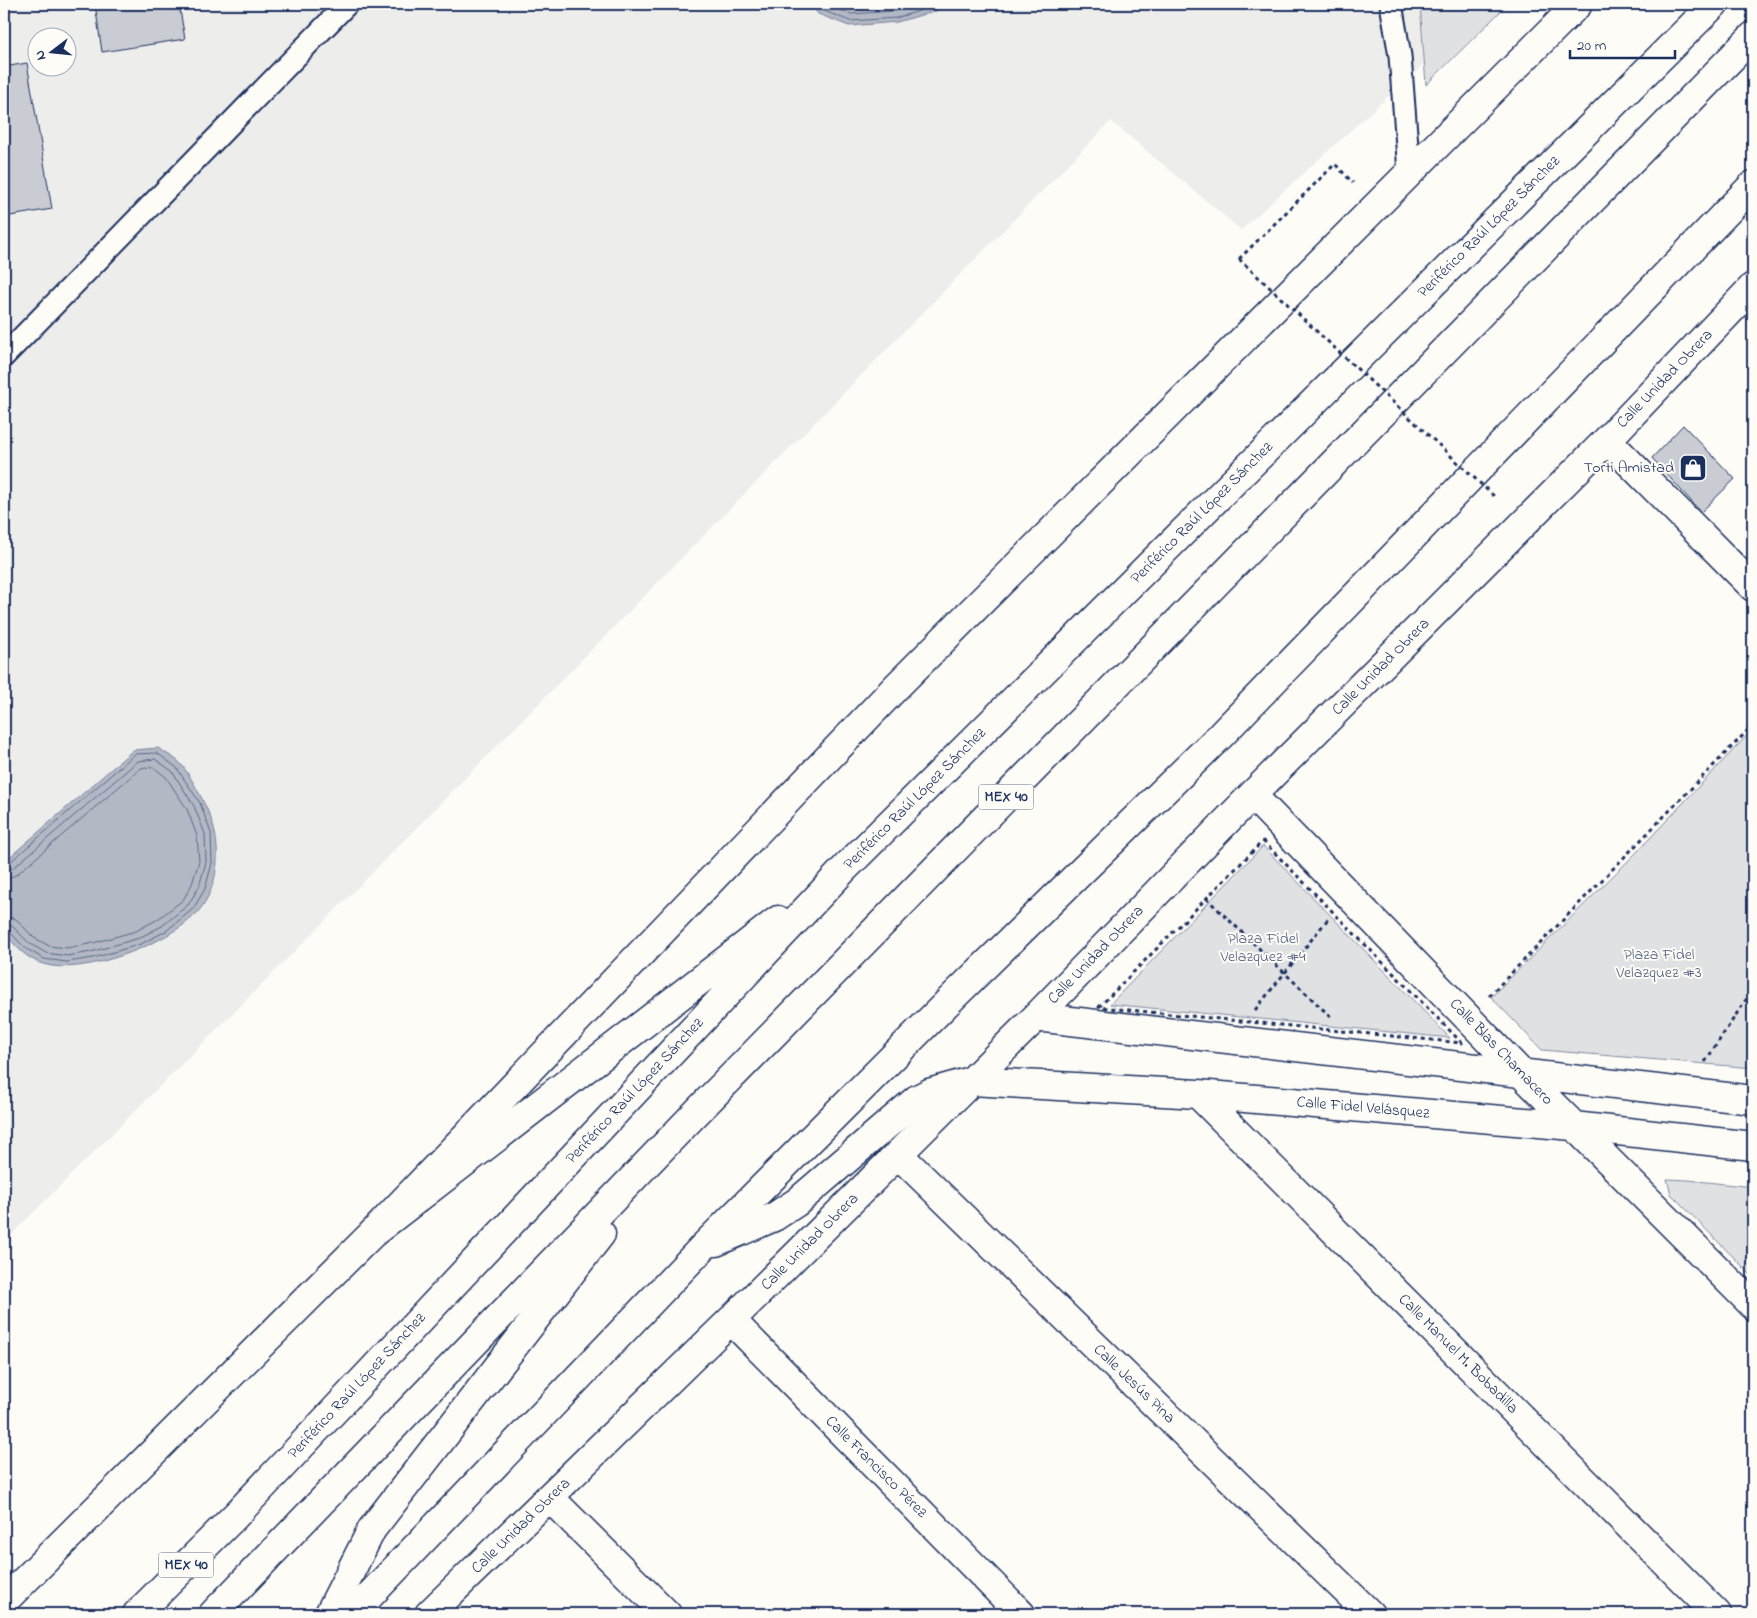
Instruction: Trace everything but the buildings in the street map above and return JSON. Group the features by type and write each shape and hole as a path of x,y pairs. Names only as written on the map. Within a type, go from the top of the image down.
{"main road":[{"path":"4,1601 373,1233 897,686 1578,4"},
{"name":"Periférico Raúl López Sánchez","path":"137,1614 236,1515 846,867 1714,4"},
{"name":"MEX 40","path":"213,1614 692,1117 1753,36"},
{"path":"352,1614 703,1247 1220,736 1753,186"},
{"name":"Calle Unidad Obrera","path":"429,1614 731,1320 1036,1017 1252,795 1607,440 1753,286"},
{"path":"1607,440 1753,587"},
{"name":"Calle Blas Chamacero","path":"1252,795 1573,1126 1753,1305"},
{"path":"373,1233 846,867"},
{"path":"1036,1017 1753,1100"},
{"path":"703,1247 774,1217 797,1202 917,1099 928,1093 971,1081"},
{"name":"Calle Fidel Velásquez","path":"971,1081 1198,1094 1573,1126 1753,1146"},
{"name":"Calle Manuel M. Bobadilla","path":"1198,1094 1717,1614"},
{"path":"329,1614 372,1529 692,1117"},
{"name":"Calle Jesús Pina","path":"898,1154 1370,1614"},
{"name":"Calle Francisco Pérez","path":"731,1320 1021,1614"},
{"path":"550,1498 667,1614"}],"lane":[{"path":"4,356 347,4"},
{"path":"1391,4 1400,56 1409,172"}],"path":[{"path":"1375,206 1335,164 1239,259 1496,498"},
{"path":"1486,998 1753,725"},
{"path":"1263,841 1462,1043 1099,1007 1206,898 1263,841"},
{"path":"1206,898 1332,1018"},
{"path":"1245,1022 1334,912"},
{"path":"1701,1068 1745,1001 1753,993"},
{"path":"1339,1025 1346,1032"}],"shaded area":[{"path":"4,4 1490,4 1241,230 1111,121 317,929 4,1242"}],"green space":[{"path":"1420,4 1508,4 1426,85"},
{"name":"Plaza Fidel Velazquez #3","path":"1753,729 1753,1068 1542,1050 1491,997 1634,855"},
{"name":"Plaza Fidel Velazquez #4","path":"1263,846 1450,1038 1110,1004"},
{"path":"1667,1179 1753,1187 1753,1277 1671,1194"}],"water":[{"path":"811,4 941,4 936,11 897,22 849,26 818,14"},
{"path":"158,748 175,759 184,768 201,796 214,828 217,866 205,903 184,924 167,935 147,946 124,955 80,966 60,967 43,964 32,959 18,948 4,930 4,862 133,750"}],"place":[{"name":"Torti Amistad","path":"1693,468"}]}
